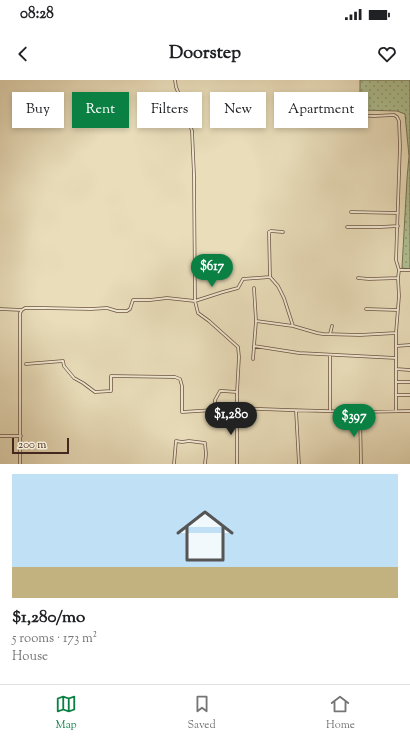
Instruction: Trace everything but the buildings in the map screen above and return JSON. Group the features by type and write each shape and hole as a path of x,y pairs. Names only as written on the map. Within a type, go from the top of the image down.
{"street":[{"path":"175,80 176,87 192,131 194,175 195,300 198,313 238,347 240,357 237,392 237,464"},
{"path":"368,116 394,115 399,121 400,146 396,260 399,270 399,296 396,333 396,411"},
{"path":"351,212 398,213"},
{"path":"347,227 380,228 398,226"},
{"path":"283,232 268,232 270,277 281,292 293,326"},
{"path":"399,270 410,270"},
{"path":"0,309 22,310 25,308 43,308 91,310 107,308 117,311 127,311 130,309 133,300 167,298 195,300 238,288 243,278 270,277"},
{"path":"358,278 398,278"},
{"path":"253,359 256,321 254,288"},
{"path":"366,309 398,310"},
{"path":"20,464 20,313 22,310"},
{"path":"256,321 293,326 317,333 360,335 396,333"},
{"path":"330,334 332,326"},
{"path":"396,346 410,345"},
{"path":"254,346 299,353 396,358"},
{"path":"330,355 330,411"},
{"path":"26,364 63,361 64,366 74,378 95,392 111,391 111,376 175,377 180,379 182,386 182,412 215,410 221,408 360,412 410,411"},
{"path":"396,369 410,370"},
{"path":"396,382 410,382"},
{"path":"215,410 215,400 220,391 237,392"},
{"path":"396,395 410,395"},
{"path":"296,410 299,464"},
{"path":"360,412 361,464"},
{"path":"0,436 21,436"},
{"path":"174,464 176,441 189,441 205,443 205,464"}],"green space":[{"path":"360,80 410,80 410,269 402,268 409,156 405,114 397,111 368,110 368,92 360,92"}]}
